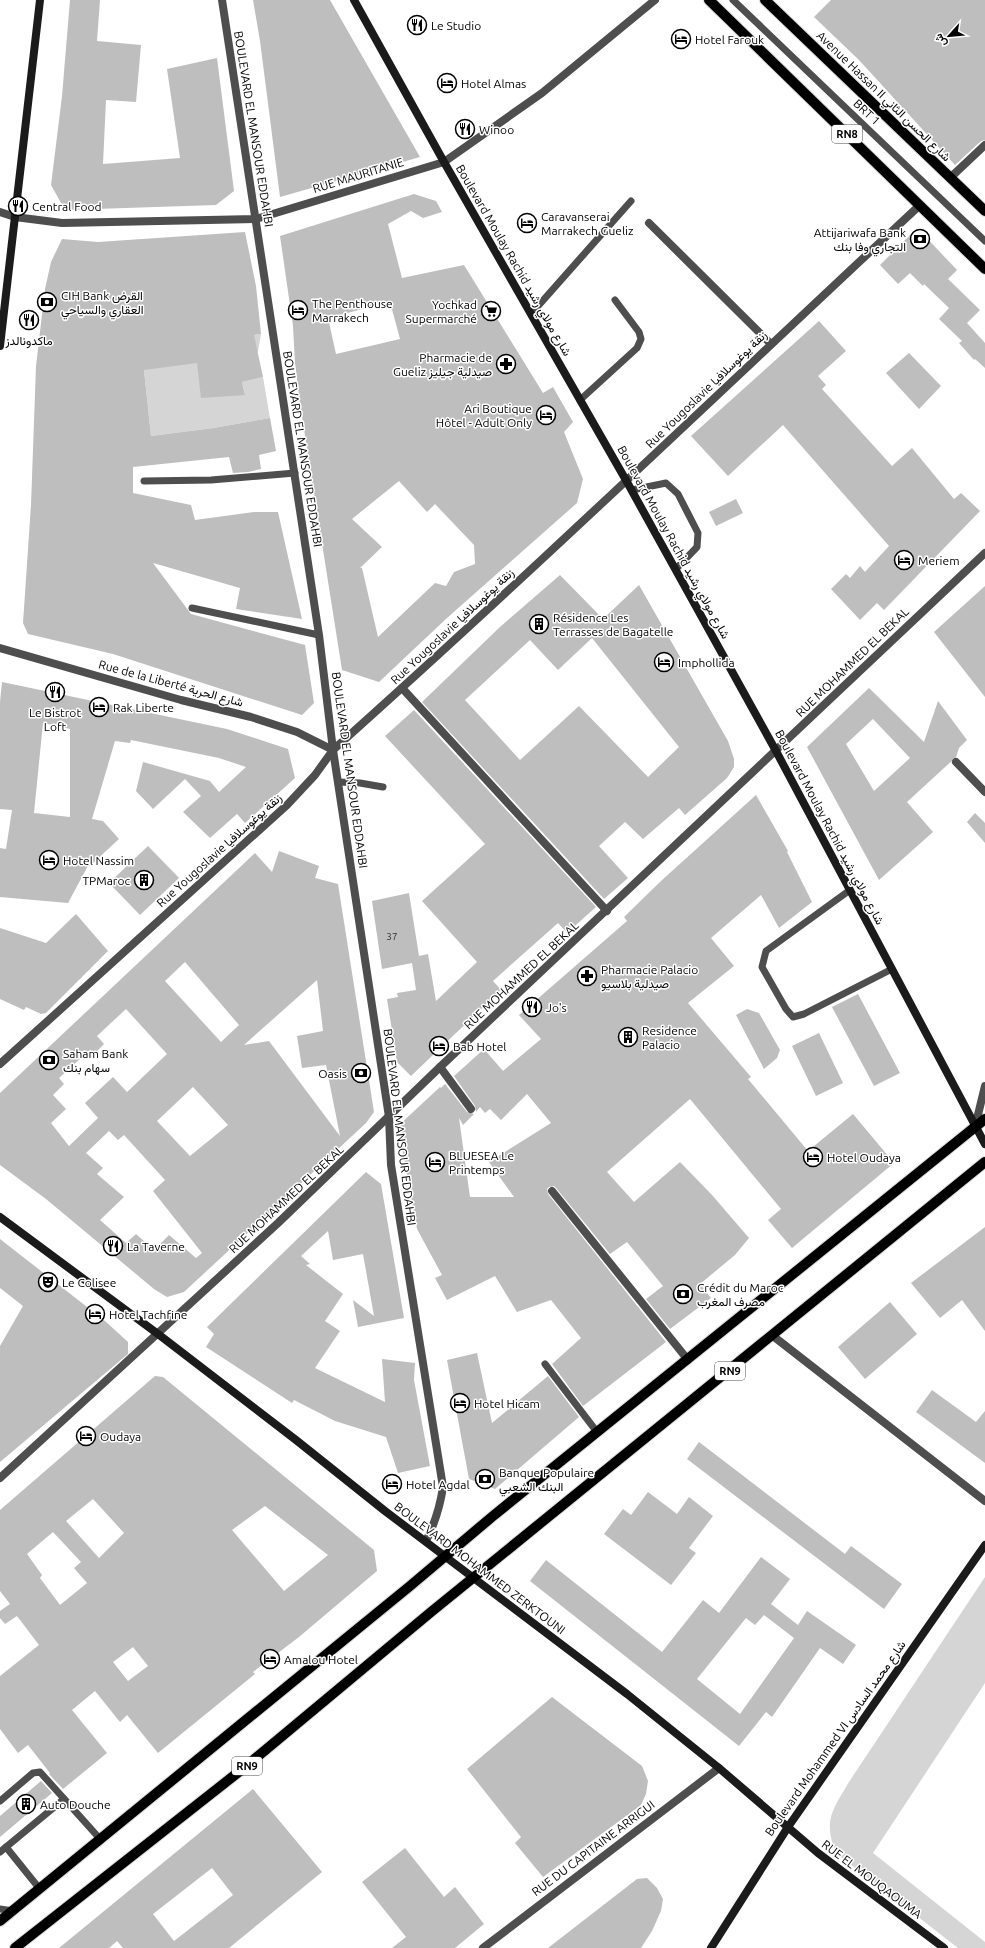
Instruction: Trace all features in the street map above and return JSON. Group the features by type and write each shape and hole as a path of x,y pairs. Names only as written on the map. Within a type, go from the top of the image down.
{"main road":[{"name":"RN8","path":"709,0 985,269"},
{"name":"Avenue Hassan II شارع الحسن الثاني","path":"765,0 985,211"},
{"path":"0,1921 493,1516 985,1119"},
{"name":"RN9","path":"15,1948 245,1768 473,1578 773,1336 985,1162"}],"street":[{"path":"0,346 40,0"},
{"name":"BOULEVARD EL MANSOUR EDDAHBI","path":"222,0 319,635 333,750 389,1118 391,1165 443,1487 440,1508 426,1541"},
{"name":"Boulevard Moulay Rachid شارع مولاي رشيد","path":"354,0 444,162 676,569 776,751 985,1144"},
{"name":"RUE MAURITANIE","path":"0,212 15,217 62,223 256,219 444,162 542,93 655,0"},
{"path":"951,177 985,145"},
{"name":"Rue Yougoslavie زنقة يوغوسلافيا","path":"0,1064 287,805 315,774 333,750 627,482 771,344 920,205"},
{"path":"649,223 771,344"},
{"name":"RUE MOHAMMED EL BEKAL","path":"0,1478 278,1223 389,1118 440,1067 607,911 985,552"},
{"name":"Rue de la Liberté شارع الحرية","path":"0,648 181,700 251,716 297,732 333,750"},
{"path":"402,688 607,911"},
{"path":"956,762 985,792"},
{"path":"440,1067 471,1109"},
{"path":"975,1127 985,1086"},
{"path":"552,1191 688,1360"},
{"name":"BOULEVARD MOHAMMED ZERKTOUNI","path":"0,1217 158,1334 473,1578 627,1694 719,1768 788,1827"},
{"path":"773,1336 985,1501"},
{"name":"Boulevard Mohammed VI شارع محمد السادس","path":"711,1948 788,1827 985,1545"},
{"name":"RUE DU CAPITAINE ARRIGUI","path":"483,1948 719,1768"},
{"name":"RUE EL MOUQAOUMA","path":"788,1827 843,1873 944,1948"}],"lane":[{"name":"BRT 1","path":"733,0 985,241"},
{"path":"531,314 631,201"},
{"path":"580,400 637,348 641,339 639,332 615,300"},
{"path":"144,481 211,480 295,473"},
{"path":"632,490 666,484 678,494 698,533 697,546 676,569"},
{"path":"192,608 319,635"},
{"path":"339,782 360,783 383,787"},
{"path":"850,890 766,951 762,967 786,1010 793,1017 804,1014 892,970"},
{"path":"545,1364 597,1432"},
{"path":"0,1801 33,1773 40,1772 100,1840"},
{"path":"0,1852 64,1799"},
{"path":"6,1847 39,1888"},
{"path":"0,1909 13,1911"}],"shaded area":[{"path":"261,334 258,352 212,366 245,394 242,382 263,377 270,418 213,428 151,436 144,370 198,345"},
{"path":"985,1577 985,1683 873,1853 985,1942 985,1948 958,1948 836,1853 832,1842 830,1824 834,1809 849,1782"}],"building":[{"path":"70,0 100,0 97,41 141,45 136,102 106,100 103,164 180,158 167,69 217,58 234,191 216,205 65,210 51,185 62,96"},
{"path":"253,0 330,0 420,157 280,197 260,41"},
{"path":"831,0 985,0 985,140 981,141 955,165 859,60 814,17"},
{"path":"414,194 436,201 442,212 423,218 411,211 388,224 402,278 464,265 543,393 553,387 573,422 564,432 583,479 577,503 447,618 379,682 342,670 300,404 295,363 293,326 280,236","holes":["390,302 400,339 336,354 328,318","399,481 427,512 435,504 474,545 475,564 454,572 446,586 435,583 378,637 362,568 360,568 382,547 352,519"]},
{"path":"245,232 256,286 261,334 254,335 263,377 242,382 245,395 201,398 197,363 144,370 151,436 213,428 270,418 276,451 259,455 261,469 248,472 233,473 229,457 133,467 133,493 191,505 195,520 254,512 278,512 302,619 236,609 240,588 153,563 191,614 305,645 314,703 302,715 113,654 28,634 23,623 31,505 36,366 45,289 51,262 62,239 98,242"},
{"path":"921,232 957,270 948,279 980,310 967,323 985,343 985,368 975,359 974,360 959,343 962,341 939,319 949,308 910,273 898,284 880,265 912,233 916,237"},
{"path":"819,321 846,351 818,376 826,385 822,389 892,466 912,448 954,499 961,493 980,511 884,610 877,603 860,620 831,589 846,574 850,578 860,566 865,572 889,546 783,425 728,476 691,436"},
{"path":"909,353 941,386 919,409 886,373"},
{"path":"736,499 743,513 716,526 709,512"},
{"path":"560,575 603,619 639,585 728,741 734,759 734,767 727,778 685,815 679,808 643,839 625,822 599,846 628,878 604,899 422,702 500,627","holes":["592,638 679,747 648,777 579,706 520,760 465,700 530,640 558,670"]},
{"path":"985,586 985,697 934,632"},
{"path":"2,682 227,729 288,749 295,778 245,823 237,814 210,838 183,812 201,796 185,779 153,809 136,791 143,762 210,781 219,792 246,767 219,758 131,740 130,743 115,741 92,819 103,821 119,839 92,864 90,862 68,903 0,897 0,848 6,849 12,810 0,809 0,702","holes":["43,723 70,729 70,817 34,813"]},
{"path":"869,688 924,742 938,701 967,740 959,748 956,757 907,802 933,832 879,880 807,747","holes":["873,719 910,758 874,791 846,744"]},
{"path":"414,710 596,907 567,933 558,923 493,981 501,990 411,1076 397,1062 387,999 398,997 397,993 416,990 412,963 382,969 372,901 409,893 419,956 428,954 436,1001 477,962 422,901 485,844 385,736"},
{"path":"756,795 788,851 787,852 812,902 779,928 761,895 711,938 734,966 688,1003 751,1077 748,1079 808,1151 853,1114 894,1163 792,1248 768,1220 781,1209 690,1099 607,1172 634,1202 680,1162 712,1195 749,1238 735,1255 700,1284 711,1298 670,1329 646,1299 663,1286 627,1242 610,1254 556,1188 554,1186 549,1187 547,1189 548,1194 666,1342 583,1406 552,1364 581,1338 551,1300 517,1312 495,1276 447,1300 435,1278 442,1275 417,1229 398,1126 445,1084 467,1112 474,1114 463,1125 459,1118 470,1197 514,1197 489,1162 551,1123 527,1094 501,1120 490,1109 485,1113 480,1107 476,1112 475,1106 454,1076 484,1049 503,1071 541,1039 519,1015 627,921 624,917 661,881"},
{"path":"975,813 985,823 985,843 967,822"},
{"name":"TPMaroc","path":"148,846 179,878 140,915 109,883"},
{"path":"279,851 319,866 315,878 338,884 374,1112 366,1123 184,1292 167,1297 154,1289 46,1199 0,1165 0,1093 255,853 272,872","holes":["185,962 239,1025 221,1042 165,981","317,980 323,1031 297,1036 302,1068 326,1065 340,1136 269,1041 244,1045","126,1009 167,1054 127,1092 113,1077 85,1103 98,1118 69,1146 51,1123 66,1109 53,1095 64,1084 59,1078 90,1050 94,1054 104,1044 97,1036","193,1087 228,1125 190,1156 157,1121","109,1131 118,1140 124,1135 165,1180 153,1191 202,1253 196,1258 169,1235 154,1250 136,1234 126,1243 100,1220 124,1197 97,1174 103,1168 86,1153"]},
{"path":"76,914 108,951 46,1013 41,1014 26,1007 24,1010 0,999 0,928 46,943"},
{"path":"858,994 900,1073 874,1086 832,1007"},
{"path":"747,1009 759,1013 780,1050 777,1058 764,1069 736,1015"},
{"path":"819,1033 843,1083 816,1096 792,1046"},
{"path":"366,1172 381,1184 404,1318 358,1327 353,1300 374,1316 363,1254 333,1260 328,1231 301,1256 310,1264 306,1265 343,1294 325,1321 340,1331 315,1368 385,1402 382,1359 415,1363 414,1380 430,1466 398,1473 386,1437 335,1421 294,1400 292,1403 206,1347 214,1334 207,1327"},
{"path":"985,1227 985,1331 962,1300 940,1318 911,1283"},
{"path":"0,1239 105,1321 128,1342 128,1354 0,1462 0,1346 23,1306 0,1288"},
{"path":"890,1302 917,1334 865,1379 838,1347"},
{"path":"477,1353 492,1423 548,1376 579,1417 495,1489 469,1479 447,1360"},
{"path":"155,1376 163,1377 374,1550 377,1571 299,1637 253,1672 255,1674 158,1753 127,1715 120,1722 95,1691 72,1710 107,1753 63,1789 49,1774 50,1773 28,1745 18,1753 0,1729 0,1676 39,1645 17,1616 5,1624 0,1618 0,1611 10,1604 0,1591 0,1510","holes":["93,1499 124,1533 99,1558 66,1521","265,1506 328,1555 284,1591 232,1530","53,1532 81,1562 74,1568 87,1583 60,1605 40,1578 42,1575 27,1554","133,1647 148,1666 128,1681 113,1662"]},
{"path":"932,1390 976,1422 985,1411 985,1463 916,1412"},
{"path":"699,1442 845,1554 851,1546 902,1584 884,1609 687,1459"},
{"path":"648,1492 677,1514 689,1497 713,1516 689,1548 696,1553 671,1585 604,1534 623,1509 631,1515"},
{"path":"761,1557 790,1579 771,1604 798,1625 807,1611 856,1645 843,1664 820,1648 772,1717 766,1712 739,1746 530,1581 546,1560 662,1652 703,1600 719,1613","holes":["764,1615 794,1638 740,1714 697,1679 746,1618 755,1625"]},
{"path":"552,1697 642,1766 648,1781 646,1794 641,1805 543,1877 515,1843 521,1837 467,1769"},
{"name":"Auto Douche","path":"41,1781 52,1793 0,1837 0,1816"},
{"path":"253,1789 322,1872 229,1948 123,1948 117,1941 109,1948 59,1948","holes":["212,1868 233,1895 174,1941 153,1914"]},
{"path":"405,1848 444,1897 455,1887 484,1924 455,1948 392,1948 406,1937 362,1882"},
{"path":"647,1878 657,1888 663,1899 661,1911 652,1931 641,1948 548,1948 637,1879"}],"place":[{"name":"Le Studio","path":"417,25"},
{"name":"Hotel Farouk","path":"681,39"},
{"name":"Hotel Almas","path":"447,83"},
{"name":"Winoo","path":"465,129"},
{"name":"Central Food","path":"18,206"},
{"name":"Caravanserai Marrakech Gueliz","path":"527,223"},
{"name":"Attijariwafa Bank التجاري وفا بنك","path":"920,239"},
{"name":"CIH Bank القرض العقاري والسياحي","path":"47,302"},
{"name":"The Penthouse Marrakech","path":"298,310"},
{"name":"Yochkad Supermarché","path":"491,311"},
{"name":"ماكدونالدز","path":"29,320"},
{"name":"Pharmacie de Gueliz صيدلية جيليز","path":"506,364"},
{"name":"Ari Boutique Hôtel - Adult Only","path":"546,415"},
{"name":"Meriem","path":"904,560"},
{"name":"Résidence Les Terrasses de Bagatelle","path":"539,624"},
{"name":"Imphollida","path":"664,662"},
{"name":"Le Bistrot Loft","path":"55,692"},
{"name":"Rak Liberte","path":"99,707"},
{"name":"Hotel Nassim","path":"49,860"},
{"name":"TPMaroc","path":"144,880"},
{"name":"Pharmacie Palacio صيدلية بلاسيو","path":"587,976"},
{"name":"Jo's","path":"532,1007"},
{"name":"Residence Palacio","path":"628,1037"},
{"name":"Bab Hotel","path":"439,1046"},
{"name":"Saham Bank سهام بنك","path":"49,1060"},
{"name":"Oasis","path":"361,1073"},
{"name":"Hotel Oudaya","path":"813,1157"},
{"name":"BLUESEA Le Printemps","path":"435,1162"},
{"name":"La Taverne","path":"113,1246"},
{"name":"Le Colisee","path":"48,1282"},
{"name":"Crédit du Maroc مصرف المغرب","path":"683,1294"},
{"name":"Hotel Tachfine","path":"95,1314"},
{"name":"Hotel Hicam","path":"460,1403"},
{"name":"Oudaya","path":"86,1436"},
{"name":"Banque Populaire البنك الشعبي","path":"485,1479"},
{"name":"Hotel Agdal","path":"392,1484"},
{"name":"Amalou Hotel","path":"270,1659"},
{"name":"Auto Douche","path":"26,1804"}]}
